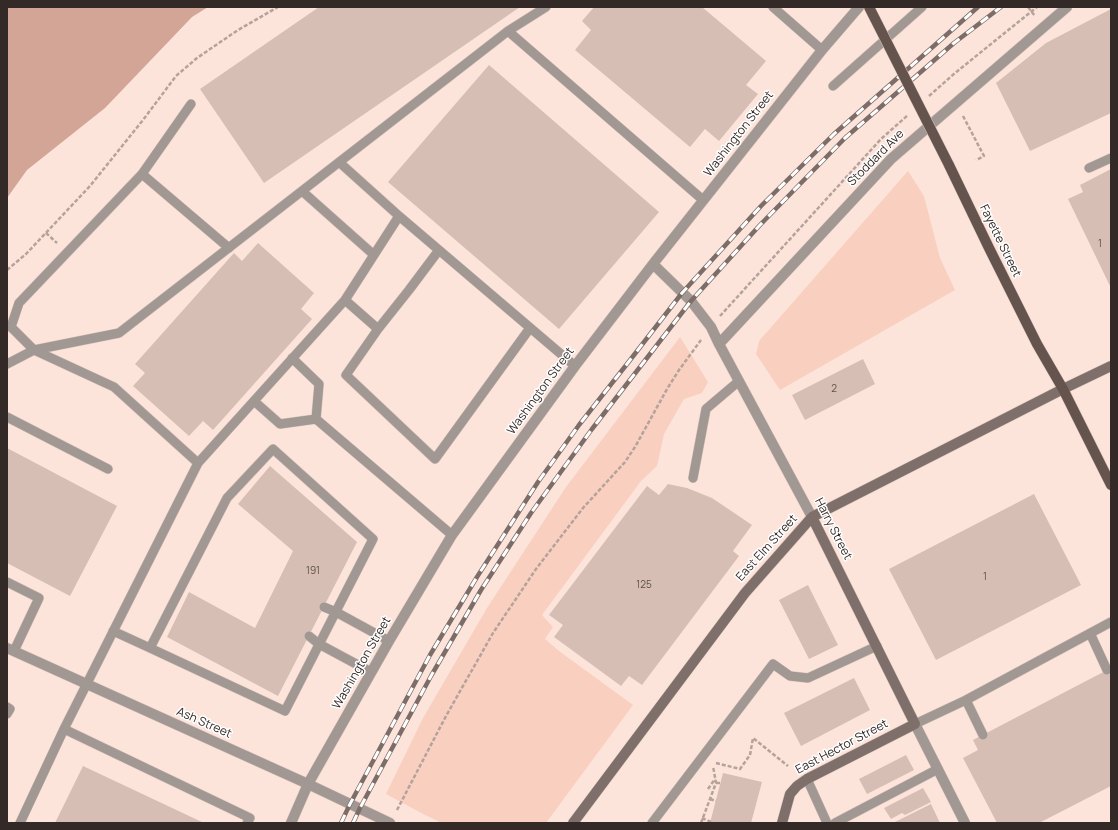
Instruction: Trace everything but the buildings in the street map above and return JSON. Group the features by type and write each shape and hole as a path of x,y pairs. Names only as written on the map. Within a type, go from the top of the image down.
{"main road":[{"name":"Fayette Street","path":"869,7 949,165 988,248 1037,344 1063,389 1111,484"},
{"name":"East Elm Street","path":"573,823 744,593 812,517 1111,366"},
{"name":"Harry Street","path":"812,517 915,724"},
{"name":"East Hector Street","path":"782,823 790,794 806,779 915,724"}],"street":[{"name":"Washington Street","path":"291,823 308,784 371,672 452,535 575,366 653,264 822,50 859,7"},
{"name":"Stoddard Ave","path":"719,344 891,159 1067,7"},
{"name":"Harry Street","path":"653,264 691,301 711,327 812,517"},
{"name":"Ash Street","path":"11,649 308,784 390,823"},
{"name":"Harry Street","path":"915,724 965,823"}],"lane":[{"path":"7,364 34,350 119,333 508,31 546,7"},
{"path":"773,7 822,50"},
{"path":"833,86 922,7"},
{"path":"508,31 704,200"},
{"path":"191,104 142,174 19,303 11,327 34,350 114,387 198,463"},
{"path":"1089,168 1111,158"},
{"path":"339,162 399,216 575,366"},
{"path":"142,174 229,248"},
{"path":"302,191 374,255"},
{"path":"20,823 64,729 198,463 345,300 399,216"},
{"path":"439,250 378,329 346,375 435,458 530,328"},
{"path":"345,300 378,329"},
{"path":"292,358 319,384 316,419"},
{"path":"693,478 706,409 739,381"},
{"path":"254,401 280,424 316,419 452,535"},
{"path":"7,417 108,469"},
{"path":"113,631 285,711 373,539 273,449 227,498 150,648"},
{"path":"7,582 39,598 11,649"},
{"path":"324,608 336,612 389,641"},
{"path":"915,724 966,700 1111,622"},
{"path":"1090,634 1107,670"},
{"path":"309,636 319,644 371,672"},
{"path":"652,823 773,664 790,676 808,678 877,646"},
{"path":"966,700 983,735"},
{"path":"7,707 10,709 7,714"},
{"path":"64,729 250,818 247,823"},
{"path":"835,823 938,769"},
{"path":"806,779 827,823"}],"path":[{"path":"7,270 26,254 90,186 144,120 176,76 198,58 238,30 278,7"},
{"path":"1028,7 1035,16"},
{"path":"960,110 984,156 976,160"},
{"path":"390,823 446,716 493,633"},
{"path":"701,823 716,783 712,761 740,769 750,755 753,738 788,766"},
{"path":"708,789 715,779"},
{"path":"710,799 716,801"},
{"path":"702,818 710,822"}],"shaded area":[{"path":"7,7 208,7 192,17 105,108 27,170 7,198"},
{"path":"908,171 924,196 940,258 955,290 780,390 756,354 759,341"},
{"path":"680,337 708,382 702,393 684,399 664,434 657,466 641,481 542,615 553,627 545,639 559,651 633,705 546,823 442,823 386,794 423,718 487,608 566,487"}],"railway":[{"path":"341,823 430,655 477,577 538,482 579,425 682,293 761,206 834,134 978,7"},
{"path":"353,823 431,676 481,590 531,513 592,429 691,301 760,225 845,138 954,43 1001,7"}]}
